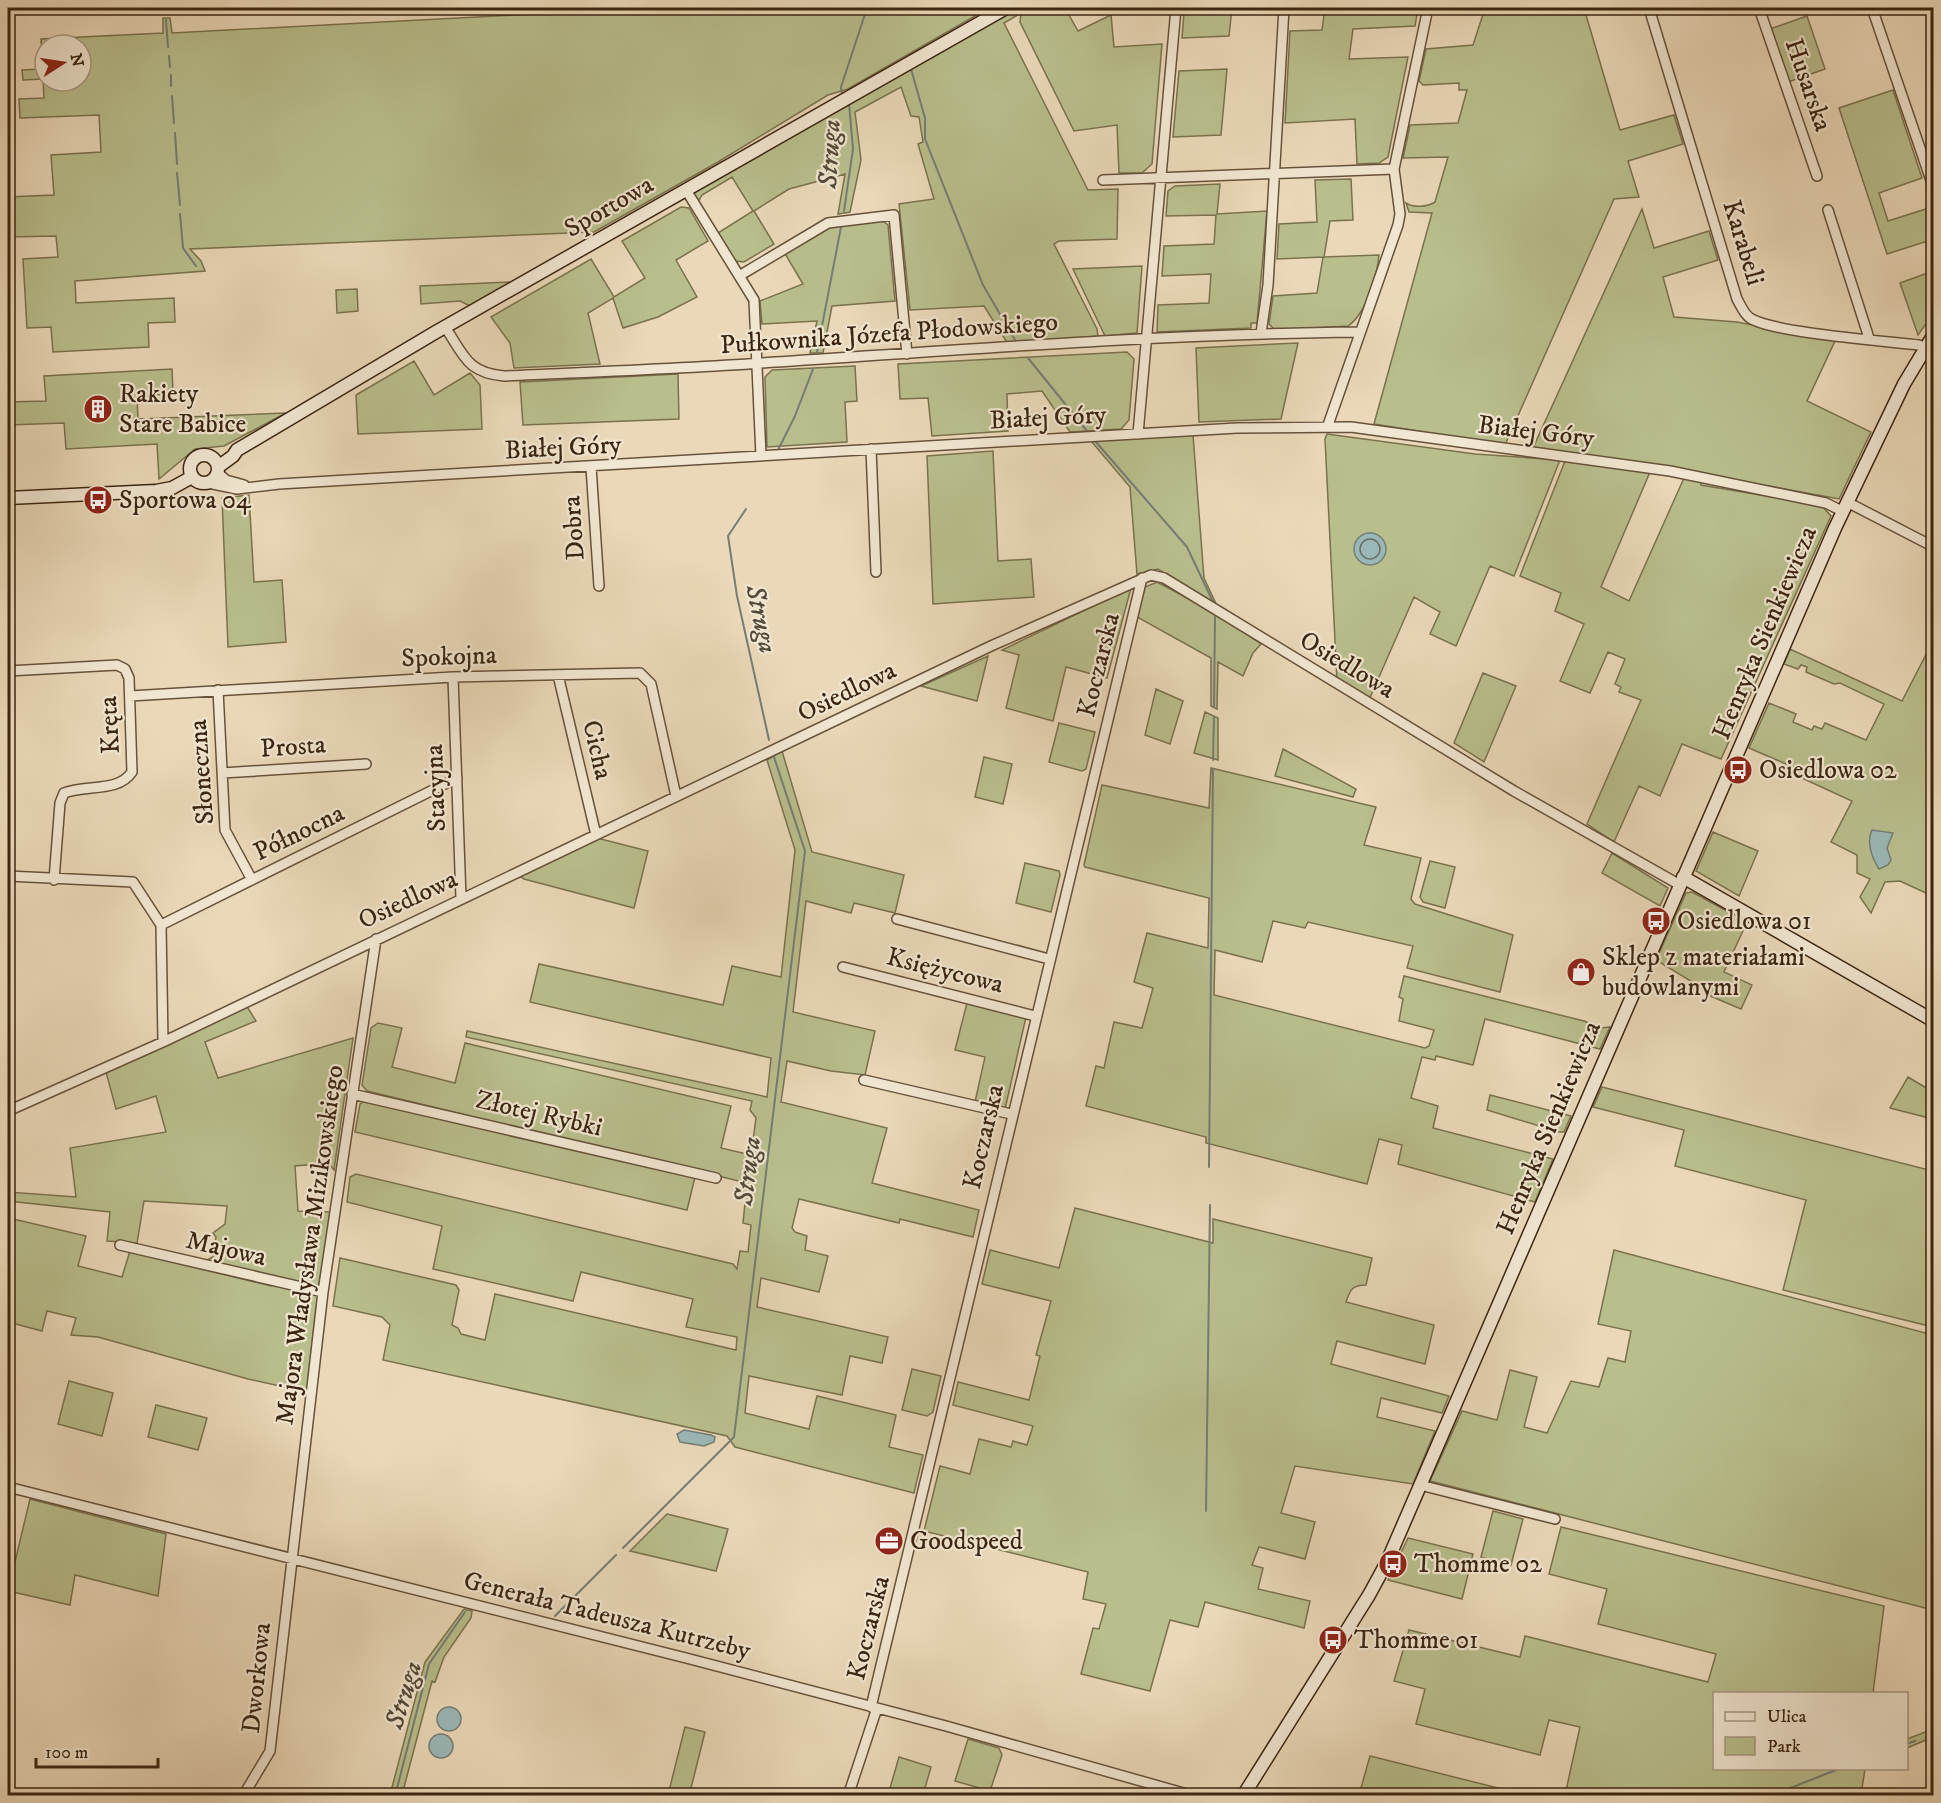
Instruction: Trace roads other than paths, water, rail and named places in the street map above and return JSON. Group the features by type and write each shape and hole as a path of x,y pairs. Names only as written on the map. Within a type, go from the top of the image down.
{"street":[{"name":"Sportowa","path":"215,466 233,456 237,450 445,327 1006,8"},
{"path":"1138,434 1144,339 1176,8"},
{"path":"1261,333 1268,285 1276,174 1284,8"},
{"path":"1328,425 1354,355 1359,333 1388,260 1398,225 1400,214 1394,170 1428,8"},
{"name":"Karabeli","path":"1649,8 1741,307 1749,317 1757,321 1919,345 1925,348"},
{"name":"Husarska","path":"1759,8 1816,176"},
{"path":"1872,8 1934,189"},
{"path":"1103,180 1394,170"},
{"path":"686,190 754,300 759,363 761,456"},
{"path":"1828,210 1869,338"},
{"path":"739,276 828,223 894,215 906,354"},
{"name":"Pułkownika Józefa Płodowskiego","path":"445,327 470,363 484,374 504,376 1261,333 1359,333"},
{"name":"Henryka Sienkiewicza","path":"1243,1796 1369,1595 1420,1485 1845,506 1934,334"},
{"name":"Białej Góry","path":"208,483 229,489 871,449 1328,425 1670,471 1845,506 1934,547"},
{"path":"871,449 876,572"},
{"path":"200,456 215,466 208,483 201,483 192,477 190,466 200,456"},
{"name":"Białej Góry","path":"215,466 226,480 249,486"},
{"name":"Dobra","path":"591,467 599,586"},
{"path":"8,498 156,491 172,488 192,477"},
{"name":"Osiedlowa","path":"8,1111 162,1042 991,646 1151,575 1164,578 1514,791 1682,881"},
{"name":"Koczarska","path":"849,1796 874,1707 1011,1114 1142,579"},
{"name":"Kręta","path":"8,671 117,665 125,669 130,696 132,772 127,780 120,784 75,789 64,793 60,803 54,880"},
{"name":"Spokojna","path":"130,696 453,677 640,673 651,684 676,796"},
{"name":"Cicha","path":"558,675 596,835"},
{"name":"Stacyjna","path":"453,677 461,898"},
{"name":"Słoneczna","path":"218,690 225,830 252,880"},
{"name":"Prosta","path":"222,773 366,764"},
{"name":"Północna","path":"161,925 457,778"},
{"path":"8,876 133,882 161,925 162,1042"},
{"path":"1682,881 1934,1021"},
{"path":"897,919 1049,959"},
{"name":"Majora Władysława Mizikowskiego","path":"291,1557 323,1292 376,939"},
{"name":"Księżycowa","path":"843,967 1035,1016"},
{"path":"864,1080 1011,1114"},
{"name":"Złotej Rybki","path":"352,1094 716,1178"},
{"name":"Majowa","path":"120,1245 323,1292"},
{"path":"1420,1485 1555,1519"},
{"name":"Generała Tadeusza Kutrzeby","path":"8,1487 291,1557 874,1707 1194,1796"},
{"name":"Dworkowa","path":"243,1796 270,1751 291,1557"},
{"path":"1150,1796 1155,1785"}],"water":[{"path":"1370,533 1381,538 1386,549 1381,560 1370,565 1359,560 1354,549 1359,538"},
{"path":"1872,830 1893,833 1887,848 1891,860 1888,865 1879,869 1871,850"},
{"path":"684,1430 711,1435 715,1437 714,1442 704,1446 680,1442 677,1434"},
{"path":"449,1707 454,1708 460,1714 460,1724 454,1730 449,1731 444,1730 438,1724 437,1719 438,1714 444,1708"},
{"path":"441,1734 450,1737 453,1746 450,1755 441,1758 432,1755 429,1746 432,1737"}],"waterway":[{"name":"Struga","path":"842,94 841,87 867,8"},
{"path":"166,20 168,47"},
{"path":"169,56 170,67"},
{"path":"892,80 911,69 925,118 925,139 983,285 1015,340"},
{"path":"171,75 171,86"},
{"path":"172,96 174,123"},
{"name":"Struga","path":"844,211 853,149 849,103"},
{"path":"175,133 177,164"},
{"path":"177,173 180,205"},
{"path":"180,214 183,248 196,266"},
{"name":"Struga","path":"817,352 841,227"},
{"path":"1028,358 1087,431"},
{"name":"Struga","path":"778,450 795,416 813,369"},
{"path":"1096,442 1187,547 1214,604"},
{"name":"Struga","path":"746,509 728,536 737,596 769,740"},
{"path":"1214,706 1215,617"},
{"path":"1213,760 1214,717"},
{"name":"Struga","path":"623,1548 734,1437 805,851 774,757"},
{"path":"1209,1167 1213,769"},
{"path":"1206,1511 1210,1205"},
{"name":"Struga","path":"555,1616 616,1555"},
{"name":"Struga","path":"395,1796 429,1664 465,1612"},
{"path":"1926,1737 1934,1734"},
{"path":"1908,1743 1915,1741"},
{"path":"1770,1796 1836,1770"}],"place":[{"name":"Rakiety Stare Babice","path":"98,409"},
{"name":"Sportowa 04","path":"98,500"},
{"name":"Osiedlowa 02","path":"1738,770"},
{"name":"Osiedlowa 01","path":"1656,921"},
{"name":"Sklep z materiałami budowlanymi","path":"1581,972"},
{"name":"Goodspeed","path":"889,1541"},
{"name":"Thomme 02","path":"1393,1564"},
{"name":"Thomme 01","path":"1333,1640"}]}
